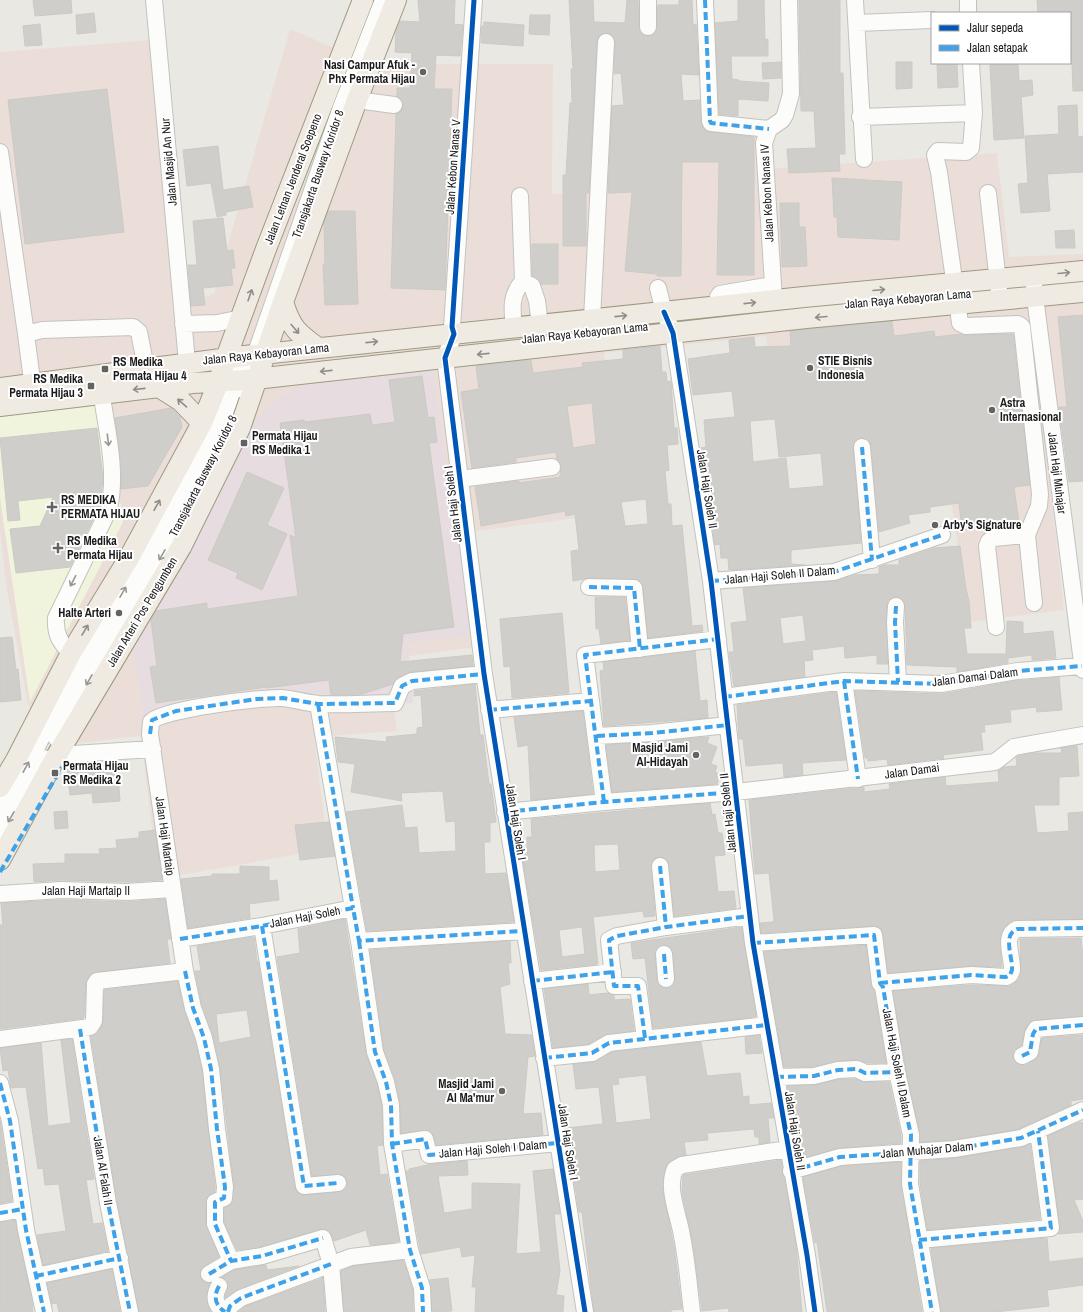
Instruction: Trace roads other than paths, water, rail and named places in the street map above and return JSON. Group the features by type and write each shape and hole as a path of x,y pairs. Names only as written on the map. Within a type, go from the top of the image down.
{"main road":[{"name":"Jalan Letnan Jenderal Soepeno","path":"247,356 242,318 266,249 362,0"},
{"path":"247,356 283,302 357,100 396,0"},
{"name":"Jalan Raya Kebayoran Lama","path":"101,384 146,368 187,362 718,306 773,292 955,283 1083,271"},
{"name":"Jalan Raya Kebayoran Lama","path":"0,388 34,391 101,384 159,387 240,380 673,333 1083,292"},
{"path":"283,302 288,320 302,336 318,348"},
{"path":"592,320 594,342"},
{"path":"540,325 542,347"},
{"path":"514,328 517,350"},
{"path":"349,345 351,368"},
{"name":"Jalan Arteri Pos Pengumben","path":"0,860 57,756 181,547 240,428 240,380 247,356"},
{"name":"Jalan Arteri Pos Pengumben","path":"0,787 8,761 129,558 202,423 240,380 247,356"},
{"path":"159,387 181,401 202,423"},
{"name":"Jalan Raya Kebayoran Lama","path":"0,406 34,391"}],"street":[{"name":"Jalan Masjid An Nur","path":"154,0 187,362"},
{"name":"Transjakarta Busway Koridor 8","path":"247,356 331,107 372,0"},
{"name":"Transjakarta Busway Koridor 8","path":"247,356 383,0"},
{"name":"Jalan Kebon Nanas V","path":"454,334 452,327 474,0"},
{"path":"648,0 648,27"},
{"path":"705,0 710,121 711,123 769,129"},
{"name":"Jalan Kebon Nanas IV","path":"773,292 764,143 769,129 782,120 791,94 789,0"},
{"path":"856,0 860,117 864,159"},
{"path":"968,0 968,12"},
{"path":"856,23 931,20"},
{"path":"592,320 606,42"},
{"path":"971,64 974,113 970,151 938,151 935,155 939,172 957,304 962,325 1018,324 1022,327 1040,494 1039,506 1027,535 1034,604"},
{"path":"357,100 394,104"},
{"path":"860,117 974,113"},
{"path":"0,152 34,391"},
{"path":"988,193 1000,300"},
{"path":"514,328 512,303 516,289 522,280 520,196"},
{"name":"Jalan Haji Muhajar","path":"1034,276 1035,297 1083,670"},
{"path":"522,280 532,286 537,301 540,325"},
{"name":"Jalan Haji Soleh II","path":"658,288 664,312 673,333 711,581 753,943 815,1312"},
{"path":"183,324 217,323 242,318"},
{"path":"26,334 42,330 134,327 138,332 146,368"},
{"name":"Jalan Haji Soleh I","path":"454,334 445,358 484,674 523,931 585,1312"},
{"name":"Transjakarta Busway Koridor 8","path":"0,812 28,763 54,710 140,562 168,522 223,418 240,380"},
{"name":"Transjakarta Busway Koridor 8","path":"0,836 185,515 233,420 240,380"},
{"path":"72,653 61,644 57,634 56,618 109,509 112,498 112,473 101,384"},
{"path":"862,448 872,560"},
{"path":"460,479 552,467"},
{"name":"Jalan Haji Soleh II Dalam","path":"711,581 834,572 942,535"},
{"path":"996,627 987,546 989,541 994,538 1027,535"},
{"path":"589,587 634,589 640,649"},
{"path":"896,606 895,622 898,682"},
{"path":"604,802 597,736 585,655 718,639"},
{"name":"Jalan Damai Dalam","path":"724,698 844,681 941,684 1018,671 1082,666"},
{"path":"57,756 152,741 152,720 176,711 257,699 283,698 318,704 395,703 402,686 412,680 484,674"},
{"path":"844,681 858,779"},
{"path":"489,710 591,701"},
{"path":"318,704 353,908"},
{"path":"597,736 652,733 728,725"},
{"name":"Jalan Damai","path":"736,792 858,779 949,766 995,762 1014,747 1083,735"},
{"name":"Jalan Haji Martaip","path":"152,741 180,939"},
{"path":"505,812 604,802 736,792"},
{"path":"660,866 666,927"},
{"name":"Jalan Haji Martaip II","path":"0,894 61,890 127,892 172,889"},
{"name":"Jalan Haji Soleh","path":"180,939 262,926 353,908 359,941"},
{"path":"645,1038 638,986 615,986 610,940 612,938 666,927 750,916"},
{"path":"262,926 304,1186 338,1183"},
{"path":"880,983 971,974 1006,977 1010,976 1012,970 1009,937 1013,930 1022,928 1083,928"},
{"path":"423,1312 422,1288 410,1250 392,1144 390,1105 386,1082 374,1052 359,941 523,931"},
{"name":"Jalan Haji Soleh II Dalam","path":"753,943 874,935 880,983 883,987 897,1072 911,1135 909,1152 910,1184 932,1312"},
{"path":"180,939 193,1008 204,1038 212,1069 217,1129 225,1187 224,1198 215,1202 215,1224 231,1261"},
{"path":"664,954 666,979"},
{"path":"0,1039 90,1027 94,1022 95,984 97,980 185,970"},
{"path":"532,981 613,972"},
{"path":"544,1058 592,1053 609,1043 767,1025"},
{"path":"1022,1056 1030,1052 1033,1034 1036,1029 1083,1025"},
{"name":"Jalan Al Falah II","path":"80,1029 108,1203 130,1312"},
{"path":"776,1077 814,1076 838,1070 857,1069 865,1073 897,1072"},
{"path":"0,1083 10,1121 23,1209 44,1312"},
{"name":"Jalan Muhajar Dalam","path":"791,1171 831,1159 861,1154 954,1149 1021,1138 1083,1110"},
{"path":"919,1240 1051,1228 1038,1131"},
{"name":"Jalan Haji Soleh I Dalam","path":"392,1144 425,1139 429,1155 558,1143"},
{"path":"692,1312 682,1235 673,1193 672,1180 675,1169 682,1165 788,1149"},
{"path":"0,1213 23,1209"},
{"path":"225,1312 219,1308 216,1302 214,1294 214,1280 231,1261 262,1256 323,1238 331,1264 335,1312"},
{"path":"228,1312 230,1306 241,1298 351,1257 410,1250"},
{"path":"36,1276 120,1258"}],"place":[{"name":"Nasi Campur Afuk - Phx Permata Hijau","path":"423,72"},
{"name":"STIE Bisnis Indonesia","path":"810,368"},
{"name":"RS Medika Permata Hijau 4","path":"105,369"},
{"name":"RS Medika Permata Hijau 3","path":"91,386"},
{"name":"Astra Internasional","path":"992,410"},
{"name":"Permata Hijau RS Medika 1","path":"244,443"},
{"name":"RS MEDIKA PERMATA HIJAU","path":"52,507"},
{"name":"Arby's Signature","path":"935,525"},
{"name":"RS Medika Permata Hijau","path":"58,548"},
{"name":"Halte Arteri","path":"119,613"},
{"name":"Masjid Jami Al-Hidayah","path":"696,755"},
{"name":"Permata Hijau RS Medika 2","path":"55,773"},
{"name":"Masjid Jami Al Ma'mur","path":"502,1091"}]}
